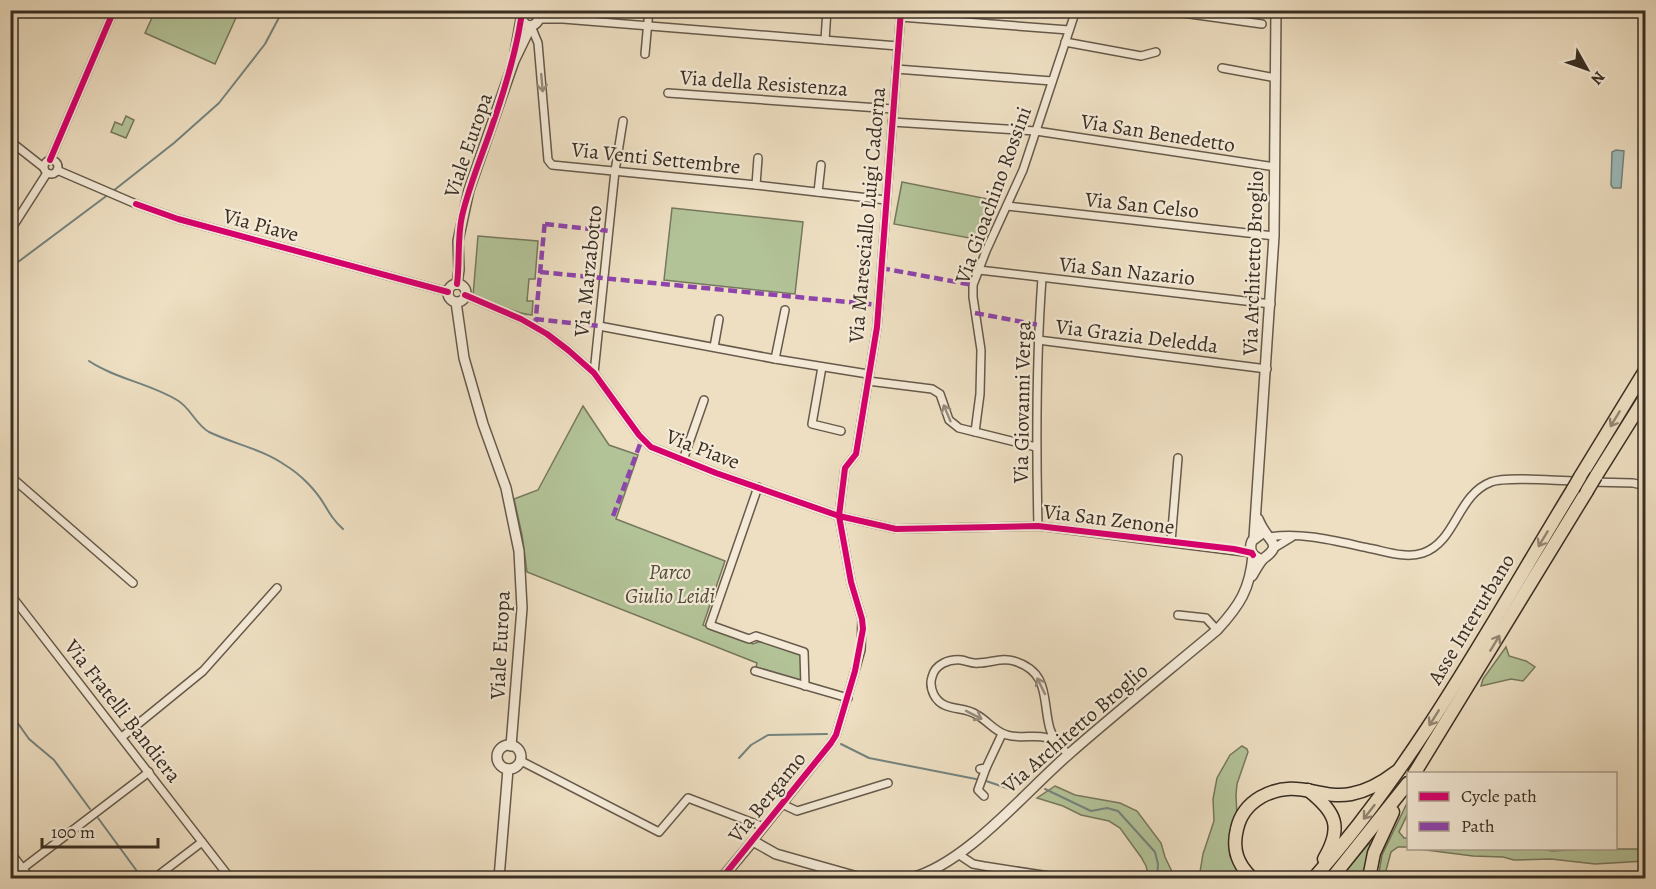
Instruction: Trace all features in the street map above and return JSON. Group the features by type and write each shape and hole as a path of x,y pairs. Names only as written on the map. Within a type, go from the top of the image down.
{"highway":[{"name":"Asse Interurbano","path":"1313,879 1349,838 1404,765 1646,369"},
{"name":"Asse Interurbano","path":"1415,772 1646,396"},
{"path":"1252,879 1243,869 1236,854 1235,837 1240,818 1251,804 1281,789 1307,789 1350,794 1373,786 1404,765"},
{"path":"1332,879 1405,788"},
{"path":"1369,879 1374,853 1405,788"},
{"path":"1307,789 1328,808 1332,815 1335,833 1328,852 1313,879"}],"street":[{"path":"10,231 45,170 44,163 50,160 114,10"},
{"path":"645,54 649,10"},
{"path":"825,40 826,10"},
{"name":"Via Gioachino Rossini","path":"975,432 980,394 981,350 973,297 974,285 1023,170 1076,10"},
{"path":"1161,10 1262,24"},
{"name":"Via Architetto Broglio","path":"911,879 929,876 970,845 1068,754 1217,630 1246,592 1251,576 1257,517 1271,304 1274,236 1276,10"},
{"path":"901,14 1069,30"},
{"name":"Via Maresciallo Luigi Cadorna","path":"836,735 861,650 863,629 851,582 839,516 845,468 856,454 877,327 901,14"},
{"path":"523,15 524,24 536,15 648,27 898,46"},
{"name":"Viale Europa","path":"514,62 523,15"},
{"name":"Viale Europa","path":"457,284 458,241 469,190 514,62 536,15"},
{"name":"Via Venti Settembre","path":"536,15 548,160 552,165 756,184 886,200"},
{"path":"1065,42 1141,56 1156,52"},
{"path":"1222,68 1276,78"},
{"path":"896,69 1052,81"},
{"name":"Via della Resistenza","path":"668,93 893,109"},
{"name":"Via Marzabotto","path":"594,373 615,171 623,121"},
{"name":"Via San Benedetto","path":"892,122 1036,130 1275,167"},
{"path":"10,141 45,170 54,173 57,170 56,163 50,160"},
{"name":"Via Venti Settembre","path":"756,184 759,158"},
{"path":"818,192 821,165"},
{"name":"Via Piave","path":"57,170 101,190 178,219 448,292"},
{"name":"Via San Celso","path":"1007,206 1274,236"},
{"name":"Via San Nazario","path":"979,270 1271,304"},
{"name":"Via Giovanni Verga","path":"1038,526 1036,447 1042,278"},
{"path":"448,292 452,286 457,284 464,288 463,299 456,302"},
{"name":"Viale Europa","path":"448,292 451,300 456,302 465,358 483,424 506,488 519,551 522,608 511,746 501,749 498,755 499,763 508,769 499,879"},
{"name":"Via Piave","path":"465,295 521,319 547,334 594,373 642,439 651,447 839,516"},
{"path":"775,359 785,310"},
{"path":"714,347 719,320"},
{"path":"599,326 932,389 940,394 949,420 959,428 1036,447"},
{"name":"Via Grazia Deledda","path":"1038,340 1267,369"},
{"path":"822,367 812,424 841,430"},
{"path":"684,460 704,400"},
{"path":"1171,542 1178,458"},
{"path":"10,476 133,583"},
{"path":"1264,558 1253,547 1267,536 1322,538 1404,555 1422,553 1435,547 1444,537 1469,497 1476,490 1502,479 1633,483 1646,486"},
{"path":"758,487 710,625 750,639 756,636 804,652 805,686"},
{"name":"Via San Zenone","path":"839,516 896,530 1038,526 1234,549 1253,547"},
{"name":"Via Architetto Broglio","path":"1251,576 1274,548 1257,517"},
{"path":"1274,548 1294,536"},
{"path":"122,737 202,671 277,588"},
{"name":"Via Fratelli Bandiera","path":"10,594 230,879"},
{"path":"1178,615 1206,618 1217,630"},
{"path":"1056,741 1041,735 1019,737 1002,734 976,713 949,708 941,704 931,689 932,677 936,668 952,659 973,663 1007,660 1024,665 1032,671 1043,686 1049,727 1056,741 1068,754"},
{"path":"755,671 848,698"},
{"path":"984,796 978,790 983,768 1002,734"},
{"name":"Via Bergamo","path":"722,879 836,735"},
{"path":"508,769 516,767 521,761 520,752 511,746"},
{"path":"521,761 659,832 688,798 764,827"},
{"path":"10,878 149,772"},
{"path":"782,804 797,811 888,783"},
{"path":"753,841 776,854 861,879"},
{"path":"160,874 202,842"},
{"path":"10,852 30,879"},
{"path":"958,854 972,864 1062,879"}],"green space":[{"path":"155,10 239,11 215,64 145,33"},
{"path":"126,116 134,120 126,138 111,132 115,122 122,125"},
{"path":"902,182 988,199 980,240 894,224"},
{"path":"672,208 803,222 795,294 664,280"},
{"path":"478,236 538,241 535,279 529,279 527,301 533,301 532,315 516,312 473,296"},
{"name":"Parco Giulio Leidi","path":"583,406 609,445 638,455 616,519 725,561 703,625 753,644 761,641 801,654 802,681 756,667 757,663 527,572 514,499 538,490"},
{"path":"1506,647 1509,656 1526,661 1535,667 1523,681 1511,679 1481,686 1483,679"},
{"path":"1242,746 1248,752 1237,784 1237,816 1229,846 1230,856 1243,878 1199,878 1203,854 1214,821 1213,799 1217,778 1230,755"},
{"path":"1055,786 1075,795 1120,803 1137,811 1161,843 1175,878 1149,878 1141,857 1120,828 1109,821 1081,815 1063,806 1037,798"},
{"path":"1407,803 1407,815 1399,832 1407,838 1407,847 1398,847 1391,852 1384,878 1378,878 1382,855"},
{"path":"1369,843 1371,847 1363,878 1340,878"},
{"path":"1645,849 1645,861 1595,864 1551,859 1514,860 1503,857 1426,850"}],"water":[{"path":"1624,151 1621,188 1613,188 1611,185 1612,152"}],"waterway":[{"path":"113,191 174,143 219,103 265,44 283,10"},
{"path":"10,268 109,194"},
{"path":"89,361 182,403 200,425 209,432 276,459 312,487 343,529"},
{"path":"10,712 29,739 54,760 90,809"},
{"path":"739,758 751,745 768,735 827,734"},
{"path":"841,744 869,758 986,781 1010,789"},
{"path":"1045,789 1091,811 1107,808 1118,811 1155,852 1158,864 1157,878"},
{"path":"98,818 142,878"}],"marked path":[{"path":"535,327 545,220"},
{"path":"545,224 609,231"},
{"path":"881,268 973,285"},
{"path":"540,272 879,305"},
{"path":"975,313 1039,325"},
{"path":"535,319 599,326"},
{"path":"613,516 642,439"}],"cycle path":[{"path":"50,160 114,10"},
{"path":"722,878 831,743 836,735 855,671 863,629 862,619 851,582 839,516 845,468 856,454 877,327 901,10"},
{"path":"457,284 462,216 505,88 521,19"},
{"path":"136,204 178,219 448,292"},
{"path":"465,295 521,319 568,350 594,373 639,435 651,447 716,473 839,516 896,529 1038,526 1234,549 1253,555"}]}
